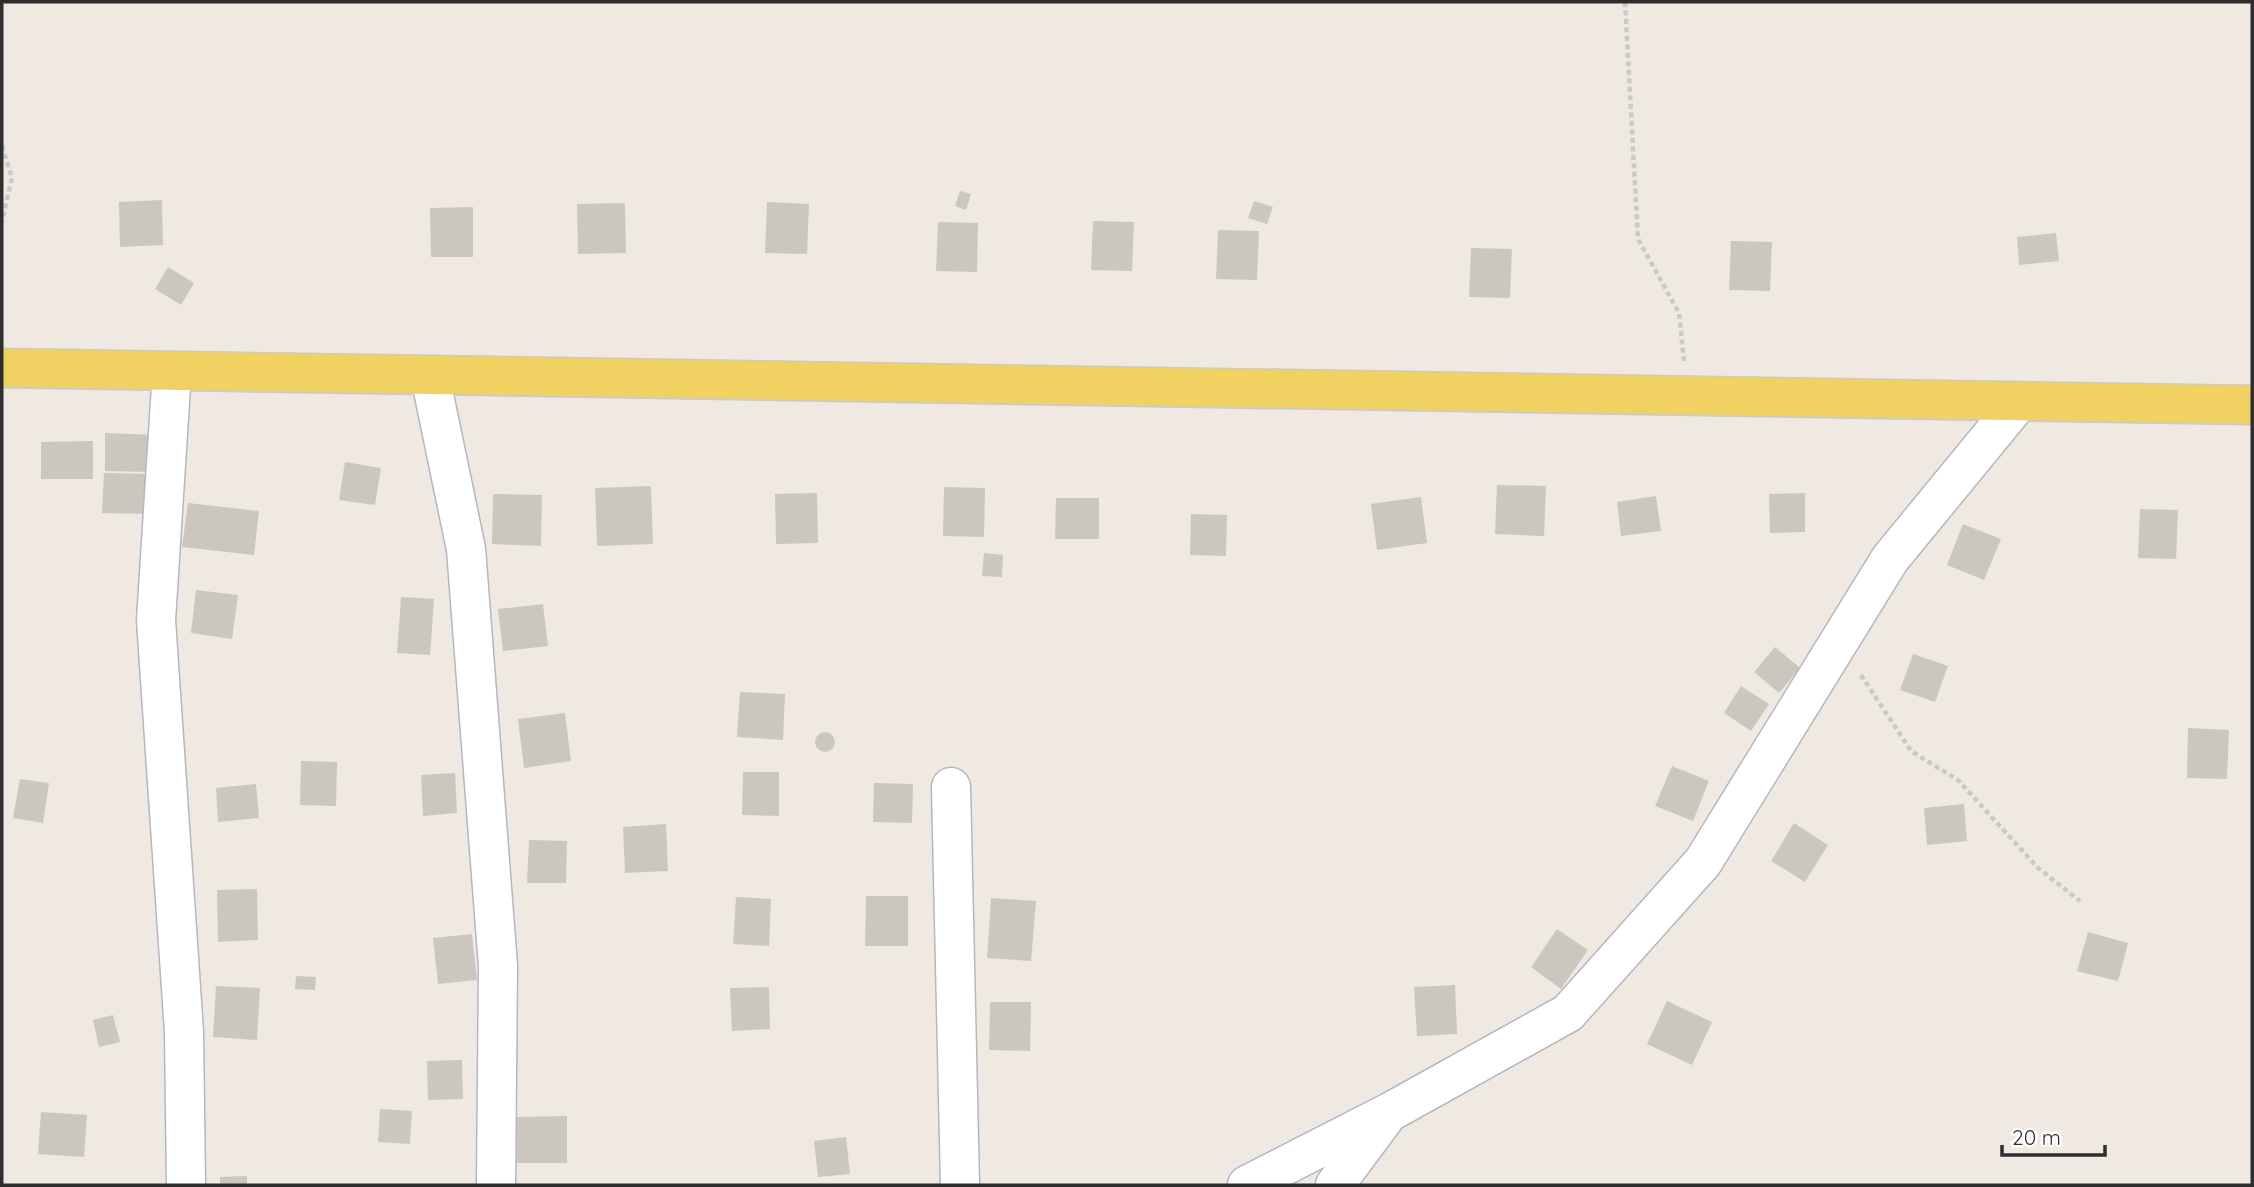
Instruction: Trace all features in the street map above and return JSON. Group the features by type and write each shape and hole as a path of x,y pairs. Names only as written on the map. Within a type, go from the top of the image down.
{"main road":[{"path":"2,368 2252,405"}],"street":[{"path":"172,372 156,620 184,1032 186,1185"},
{"path":"430,376 467,550 498,966 496,1185"},
{"path":"1247,1185 1390,1112 1568,1013 1703,862 1890,559 2018,403"},
{"path":"951,787 960,1185"},
{"path":"1335,1185 1390,1112"}],"path":[{"path":"1625,2 1638,239 1679,313 1689,397"},
{"path":"2,146 12,178 2,221"},
{"path":"1845,631 1861,675 1911,751 1958,780 2038,868 2080,901"}],"building":[{"path":"960,191 971,194 966,210 955,206"},
{"path":"162,200 163,245 120,247 119,202"},
{"path":"1254,201 1273,207 1267,224 1248,218"},
{"path":"767,202 809,204 807,254 765,253"},
{"path":"625,203 626,253 578,254 577,204"},
{"path":"473,207 473,257 431,257 430,208"},
{"path":"1093,221 1134,222 1132,271 1091,270"},
{"path":"938,222 978,223 977,272 936,271"},
{"path":"1218,230 1259,231 1257,280 1216,279"},
{"path":"2056,233 2059,261 2019,265 2017,237"},
{"path":"1731,241 1772,242 1770,291 1729,290"},
{"path":"1471,248 1512,249 1510,298 1469,297"},
{"path":"168,267 194,283 181,305 155,289"},
{"path":"105,433 154,435 152,472 105,471"},
{"path":"93,441 93,479 41,479 41,442"},
{"path":"345,462 381,468 375,505 339,500"},
{"path":"104,473 152,474 150,514 102,513"},
{"path":"1497,485 1546,486 1544,536 1495,534"},
{"path":"651,486 653,544 597,546 595,488"},
{"path":"944,487 985,488 984,537 943,536"},
{"path":"817,493 818,543 776,544 775,494"},
{"path":"1805,493 1805,532 1770,533 1769,494"},
{"path":"493,494 542,495 541,546 492,544"},
{"path":"1656,496 1661,531 1621,536 1617,502"},
{"path":"1421,497 1427,543 1377,550 1371,504"},
{"path":"1056,498 1099,498 1099,539 1055,539"},
{"path":"188,503 259,511 254,555 182,547"},
{"path":"2140,509 2178,510 2176,559 2138,558"},
{"path":"1191,514 1227,515 1226,556 1190,555"},
{"path":"1963,524 2001,539 1984,580 1947,565"},
{"path":"984,553 1003,555 1002,577 982,576"},
{"path":"196,590 238,595 232,639 191,633"},
{"path":"401,597 434,599 430,655 397,653"},
{"path":"543,604 548,646 503,651 498,609"},
{"path":"1775,647 1800,668 1779,693 1754,672"},
{"path":"1913,654 1948,666 1935,702 1900,690"},
{"path":"1741,686 1769,704 1751,731 1724,713"},
{"path":"740,692 785,694 783,740 737,737"},
{"path":"565,713 571,761 524,768 518,719"},
{"path":"2188,728 2229,730 2227,779 2187,778"},
{"path":"825,732 832,735 835,742 832,749 825,752 818,749 815,742 818,735"},
{"path":"301,761 337,762 336,806 300,805"},
{"path":"1672,766 1709,781 1693,821 1655,806"},
{"path":"743,772 779,772 779,816 742,815"},
{"path":"455,773 457,813 423,816 421,775"},
{"path":"20,779 49,783 43,823 13,818"},
{"path":"874,783 913,784 912,823 873,822"},
{"path":"256,784 259,818 218,822 216,788"},
{"path":"1964,804 1967,841 1927,845 1924,808"},
{"path":"1794,823 1828,845 1805,882 1771,861"},
{"path":"666,824 668,871 625,873 623,827"},
{"path":"529,840 567,841 566,883 527,883"},
{"path":"257,889 258,940 218,942 217,890"},
{"path":"866,896 908,896 908,946 865,946"},
{"path":"736,897 771,899 769,946 733,944"},
{"path":"991,898 1036,901 1031,961 987,958"},
{"path":"1557,929 1588,950 1561,989 1531,967"},
{"path":"2088,932 2128,943 2118,981 2077,971"},
{"path":"472,934 477,980 438,984 433,938"},
{"path":"296,976 316,977 315,990 295,989"},
{"path":"1455,985 1457,1034 1417,1036 1414,987"},
{"path":"216,986 260,988 257,1040 213,1037"},
{"path":"769,987 770,1029 732,1031 730,988"},
{"path":"1667,1001 1712,1022 1692,1065 1647,1044"},
{"path":"990,1002 1031,1002 1030,1051 989,1050"},
{"path":"113,1015 120,1042 99,1047 93,1020"},
{"path":"462,1060 463,1099 428,1100 427,1061"},
{"path":"380,1109 412,1111 410,1144 378,1142"},
{"path":"41,1112 87,1115 84,1157 38,1154"},
{"path":"567,1116 567,1163 517,1163 517,1117"},
{"path":"846,1137 850,1174 818,1177 814,1141"},
{"path":"247,1176 247,1185 220,1185 220,1177"}]}
